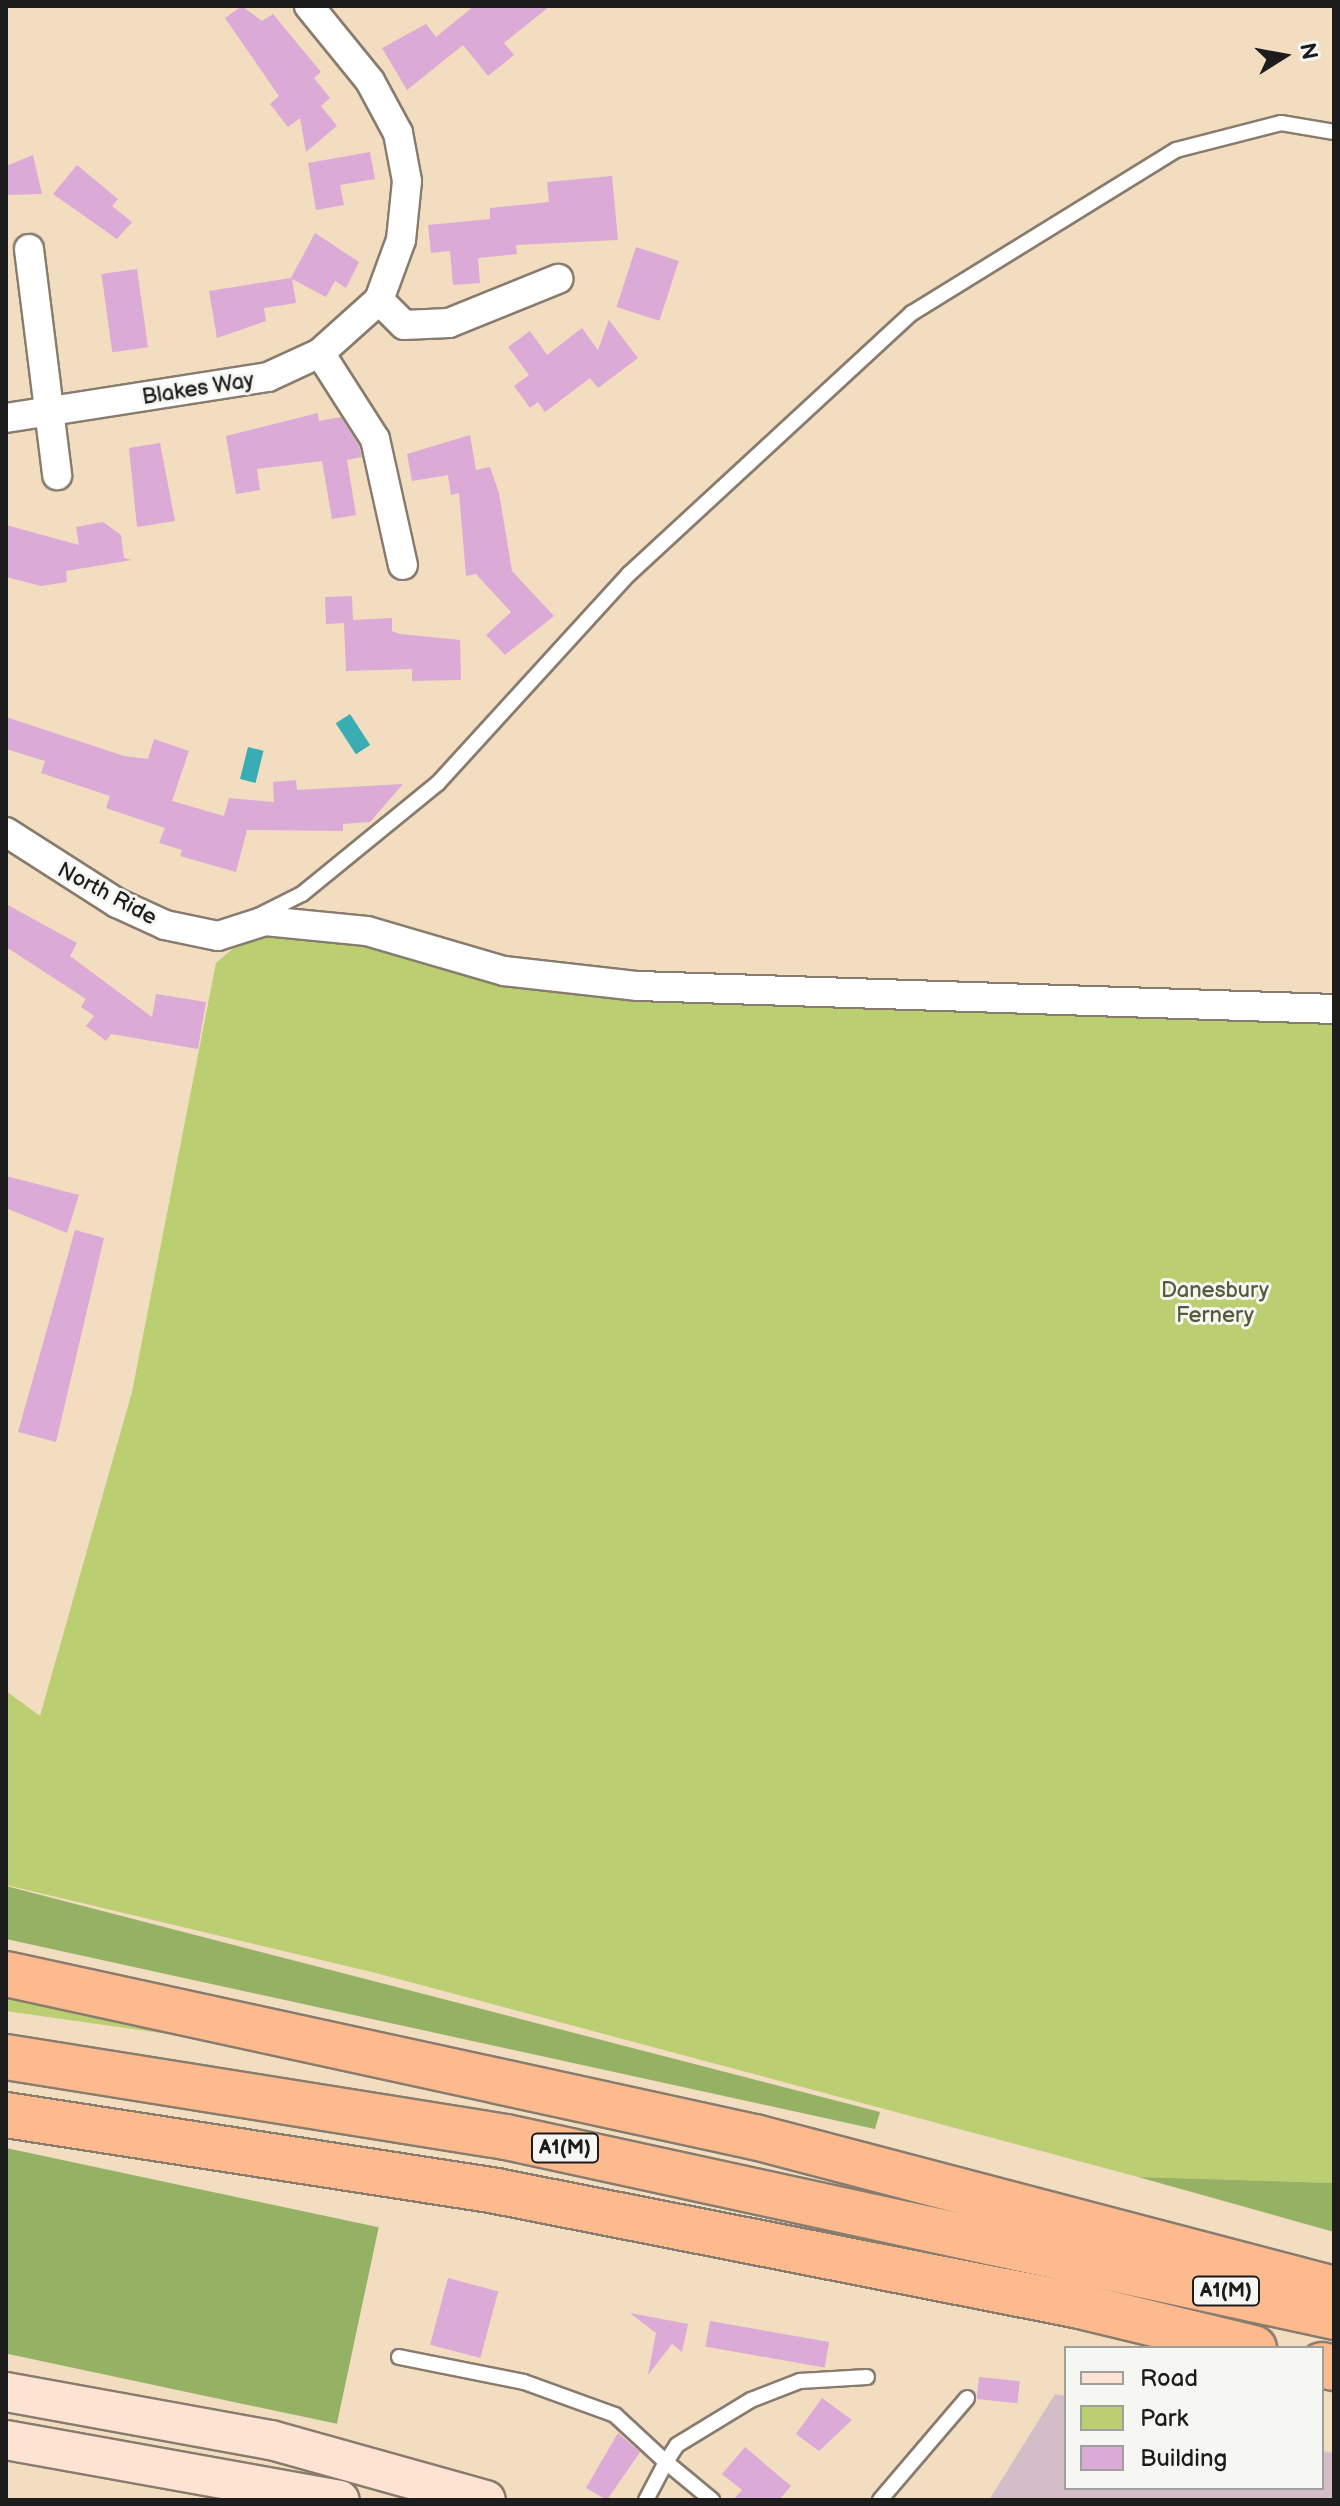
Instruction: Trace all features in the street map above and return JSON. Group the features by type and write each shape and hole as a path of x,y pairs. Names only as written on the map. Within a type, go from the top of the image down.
{"highway":[{"path":"6,1974 755,2137 1334,2289"},
{"name":"A1(M)","path":"6,2057 522,2140 1334,2317"},
{"name":"A1(M)","path":"6,2115 496,2191 1080,2306 1246,2346"}],"main road":[{"path":"6,2392 271,2440 486,2500"},
{"path":"6,2440 340,2500"}],"street":[{"name":"Blakes Way","path":"6,418 268,377 320,353 379,300 401,240 407,181 398,133 370,81 319,9"},
{"path":"29,249 57,475"},
{"path":"379,300 404,325 449,323 558,279"},
{"path":"320,353 375,439 403,565"},
{"name":"North Ride","path":"6,832 117,903 165,925 218,936"},
{"path":"218,936 265,921 367,931 504,971 638,986 1334,1009"}],"lane":[{"path":"218,936 302,894 438,783 629,574 912,313 1176,150 1281,123 1334,132"},
{"path":"399,2357 524,2382 615,2415 712,2500"},
{"path":"646,2500 666,2462 710,2421 751,2400 800,2381 867,2377"},
{"path":"880,2500 967,2398"}],"shaded area":[{"path":"1055,2394 1064,2396 1064,2490 1324,2490 1324,2451 1334,2453 1334,2500 989,2500"}],"green space":[{"name":"Danesbury Fernery","path":"265,921 504,971 1334,1003 1334,2183 1138,2177 376,1973 6,1885 6,1691 40,1716 132,1392 216,963"},
{"path":"6,1886 880,2112 875,2129 6,1939"},
{"path":"6,1992 301,2053 6,2011"},
{"path":"6,2148 379,2227 337,2424 6,2353"},
{"path":"1138,2177 1334,2183 1334,2232"}],"water":[{"path":"350,714 370,745 356,754 336,723"},
{"path":"248,747 264,751 256,783 240,779"}],"building":[{"path":"242,6 262,21 273,14 321,72 314,78 330,98 321,106 337,126 306,152 300,118 288,127 270,104 279,96 225,18"},
{"path":"474,6 550,6 504,43 514,55 488,76 463,45 407,90 382,48 426,24 436,37"},
{"path":"370,152 375,179 340,185 344,205 316,210 308,163"},
{"path":"33,155 42,194 6,195 6,166"},
{"path":"77,165 118,199 112,206 132,222 117,239 53,194"},
{"path":"612,176 618,240 516,245 517,254 478,258 480,283 453,285 450,251 431,253 428,225 490,219 490,208 549,202 547,182"},
{"path":"315,233 359,262 346,288 335,281 326,297 292,279 296,303 264,308 266,321 217,338 209,291 291,278"},
{"path":"636,247 679,261 659,321 617,307"},
{"path":"137,269 148,347 112,352 101,274"},
{"path":"609,320 638,358 598,388 590,378 545,412 538,402 530,408 514,386 529,375 508,347 530,331 547,355 582,328 598,350"},
{"path":"318,413 319,421 341,417 359,446 362,457 347,460 356,515 332,519 322,461 257,469 260,490 236,494 226,436"},
{"path":"470,435 476,470 490,467 499,493 512,571 554,616 505,655 486,635 511,612 476,574 466,576 459,493 451,495 448,475 412,481 407,454"},
{"path":"160,443 175,521 137,527 129,448"},
{"path":"103,522 121,535 124,558 132,560 66,571 67,582 41,586 6,577 6,525 79,545 76,527"},
{"path":"352,596 353,620 392,618 392,631 400,634 460,640 461,680 412,681 412,669 346,671 344,623 326,624 325,597"},
{"path":"6,717 124,756 148,759 154,739 189,751 172,801 224,816 229,798 274,802 273,782 296,780 297,790 403,784 370,822 343,824 343,831 247,830 236,872 180,856 182,850 159,843 165,828 106,808 110,796 41,773 45,761 6,749"},
{"path":"6,904 77,943 70,956 152,1017 156,994 206,1002 198,1049 111,1034 106,1041 86,1026 94,1016 81,1007 86,999 6,947"},
{"path":"6,1176 79,1195 67,1233 6,1208"},
{"path":"75,1230 104,1238 56,1442 18,1432"},
{"path":"448,2278 498,2291 480,2358 430,2345"},
{"path":"630,2313 688,2324 682,2352 672,2344 648,2375 656,2333"},
{"path":"710,2321 829,2342 825,2368 705,2347"},
{"path":"979,2377 1020,2381 1017,2403 977,2399"},
{"path":"822,2398 852,2420 819,2451 796,2434"},
{"path":"618,2433 640,2452 607,2500 586,2488"},
{"path":"745,2447 791,2486 779,2500 733,2500 742,2490 722,2474"}]}
